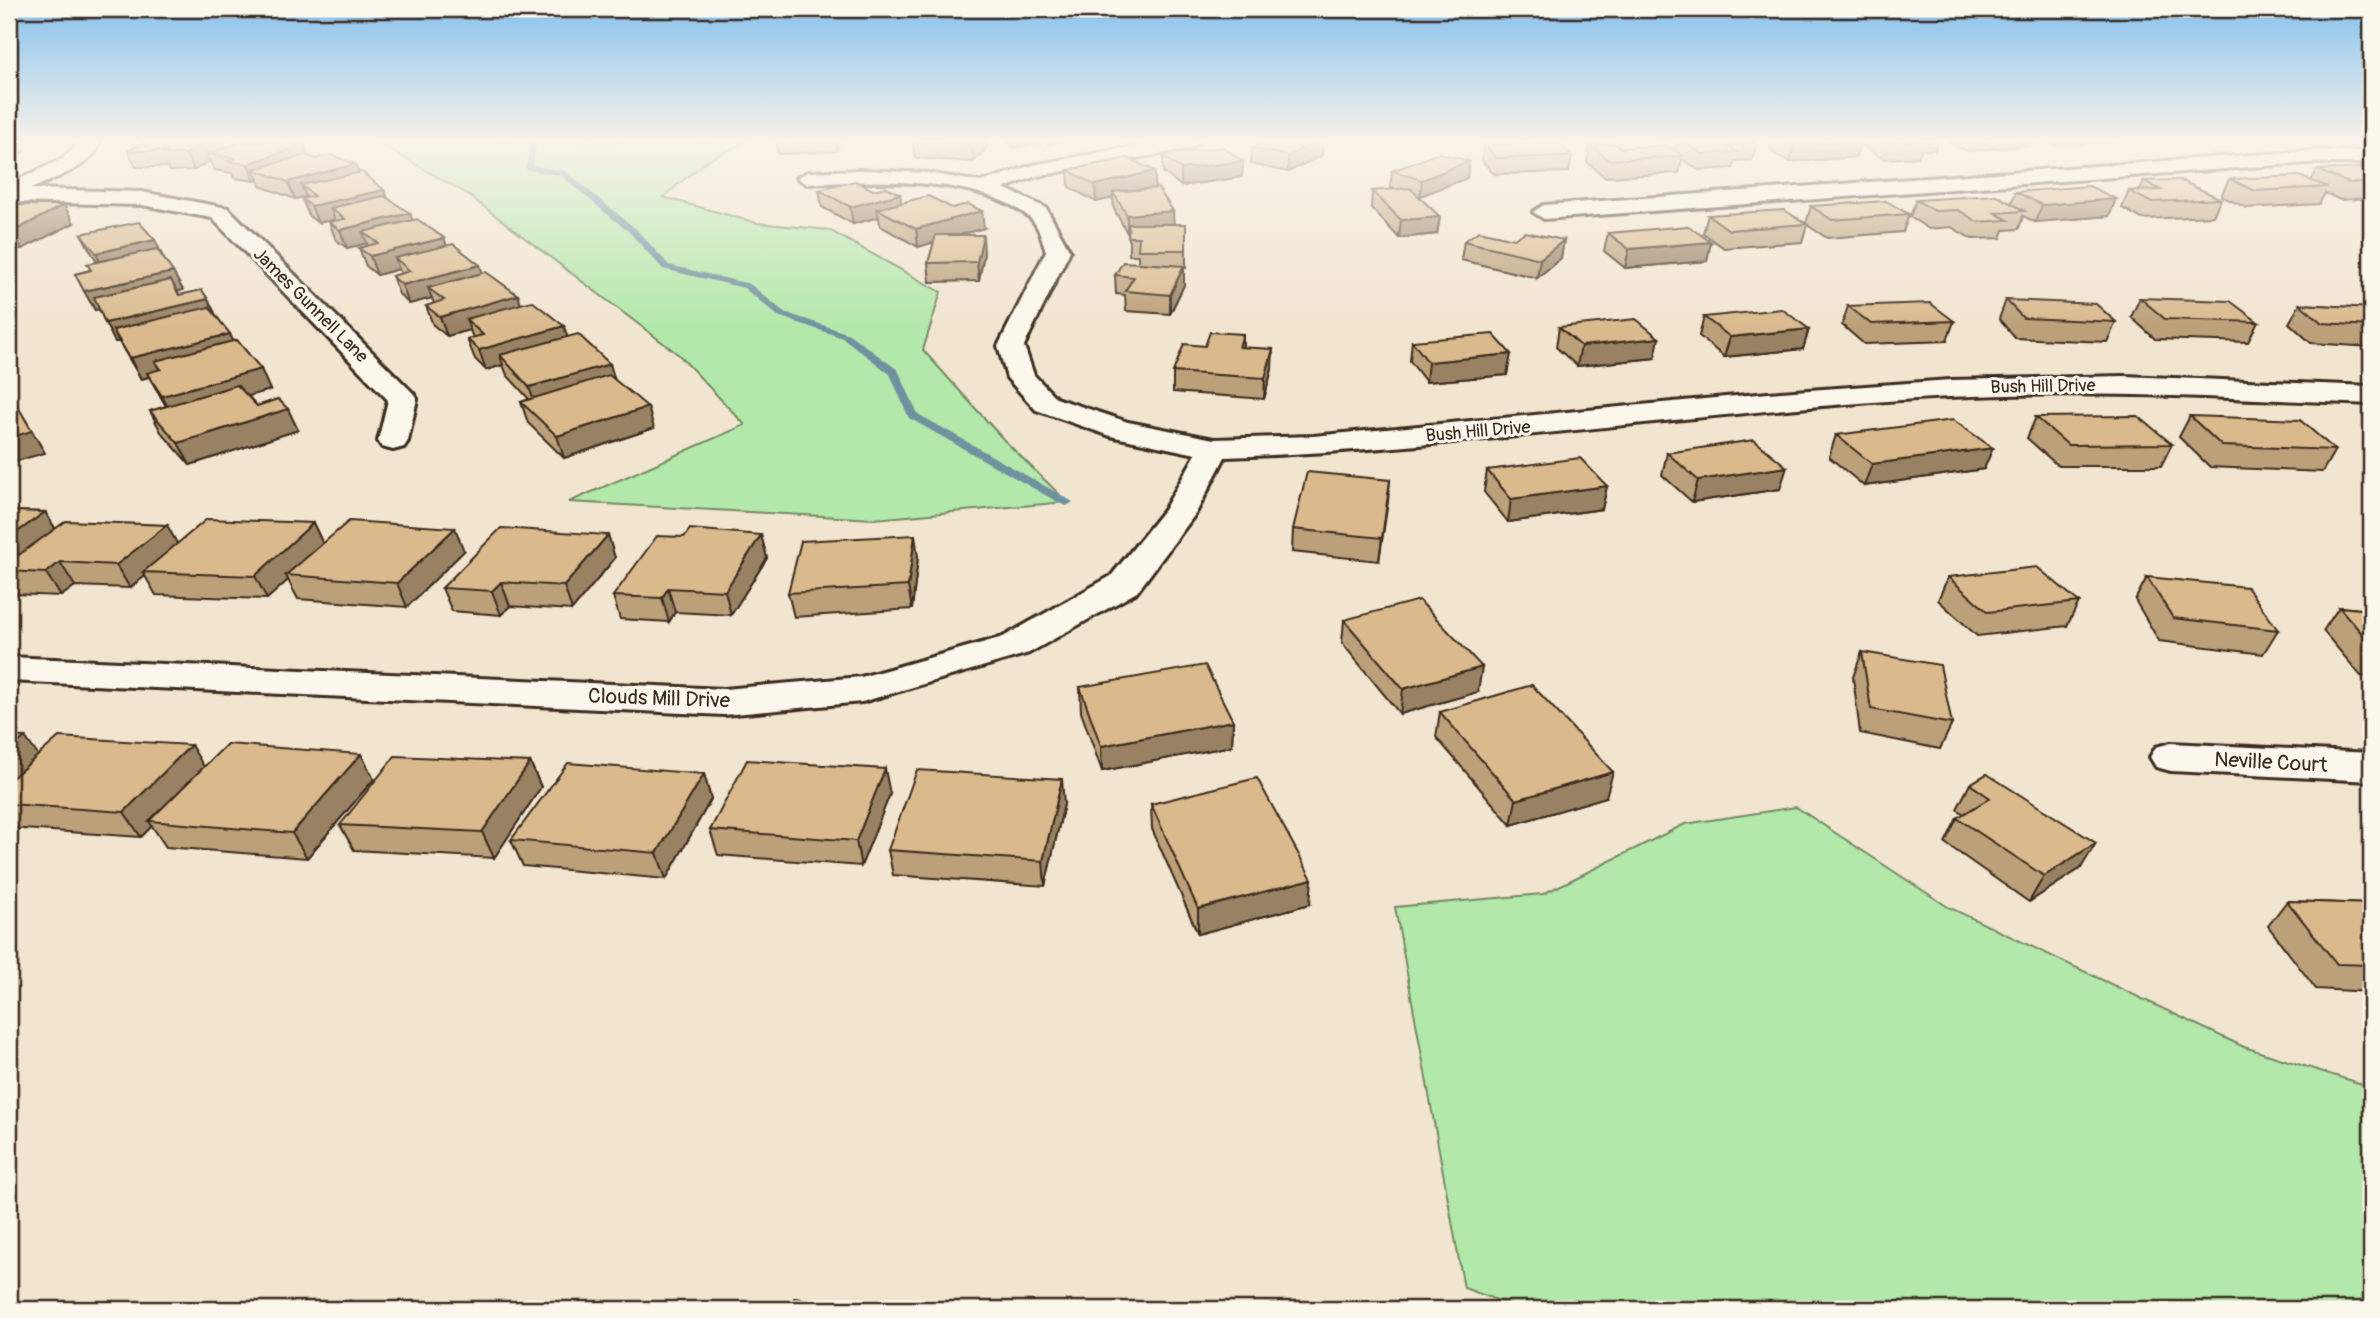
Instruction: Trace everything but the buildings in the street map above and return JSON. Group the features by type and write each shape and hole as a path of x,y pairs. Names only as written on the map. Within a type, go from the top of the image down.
{"street":[{"name":"James Gunnell Lane","path":"188,204 220,214 403,399 393,440"},
{"name":"Bush Hill Drive","path":"1019,204 1039,214 1058,251 1011,345 1021,377 1046,404 1121,430 1214,448 1325,444 1908,391 2145,385 2371,395"},
{"path":"1544,212 1660,204"},
{"name":"Clouds Mill Drive","path":"9,669 724,702 862,689 1016,645 1124,584 1179,513 1214,448"},
{"name":"Neville Court","path":"2171,757 2371,767"}],"green space":[{"path":"480,204 687,204 757,223 829,230 941,292 923,350 1003,439 1067,502 874,519 569,502 745,425 679,355"},
{"path":"1796,807 1948,907 2244,1047 2371,1087 2371,1309 1521,1309 1464,1288 1395,907 1543,894 1685,824"}],"waterway":[{"path":"599,204 632,230 666,267 747,286 781,314 846,336 894,372 913,416 1067,502"}]}
